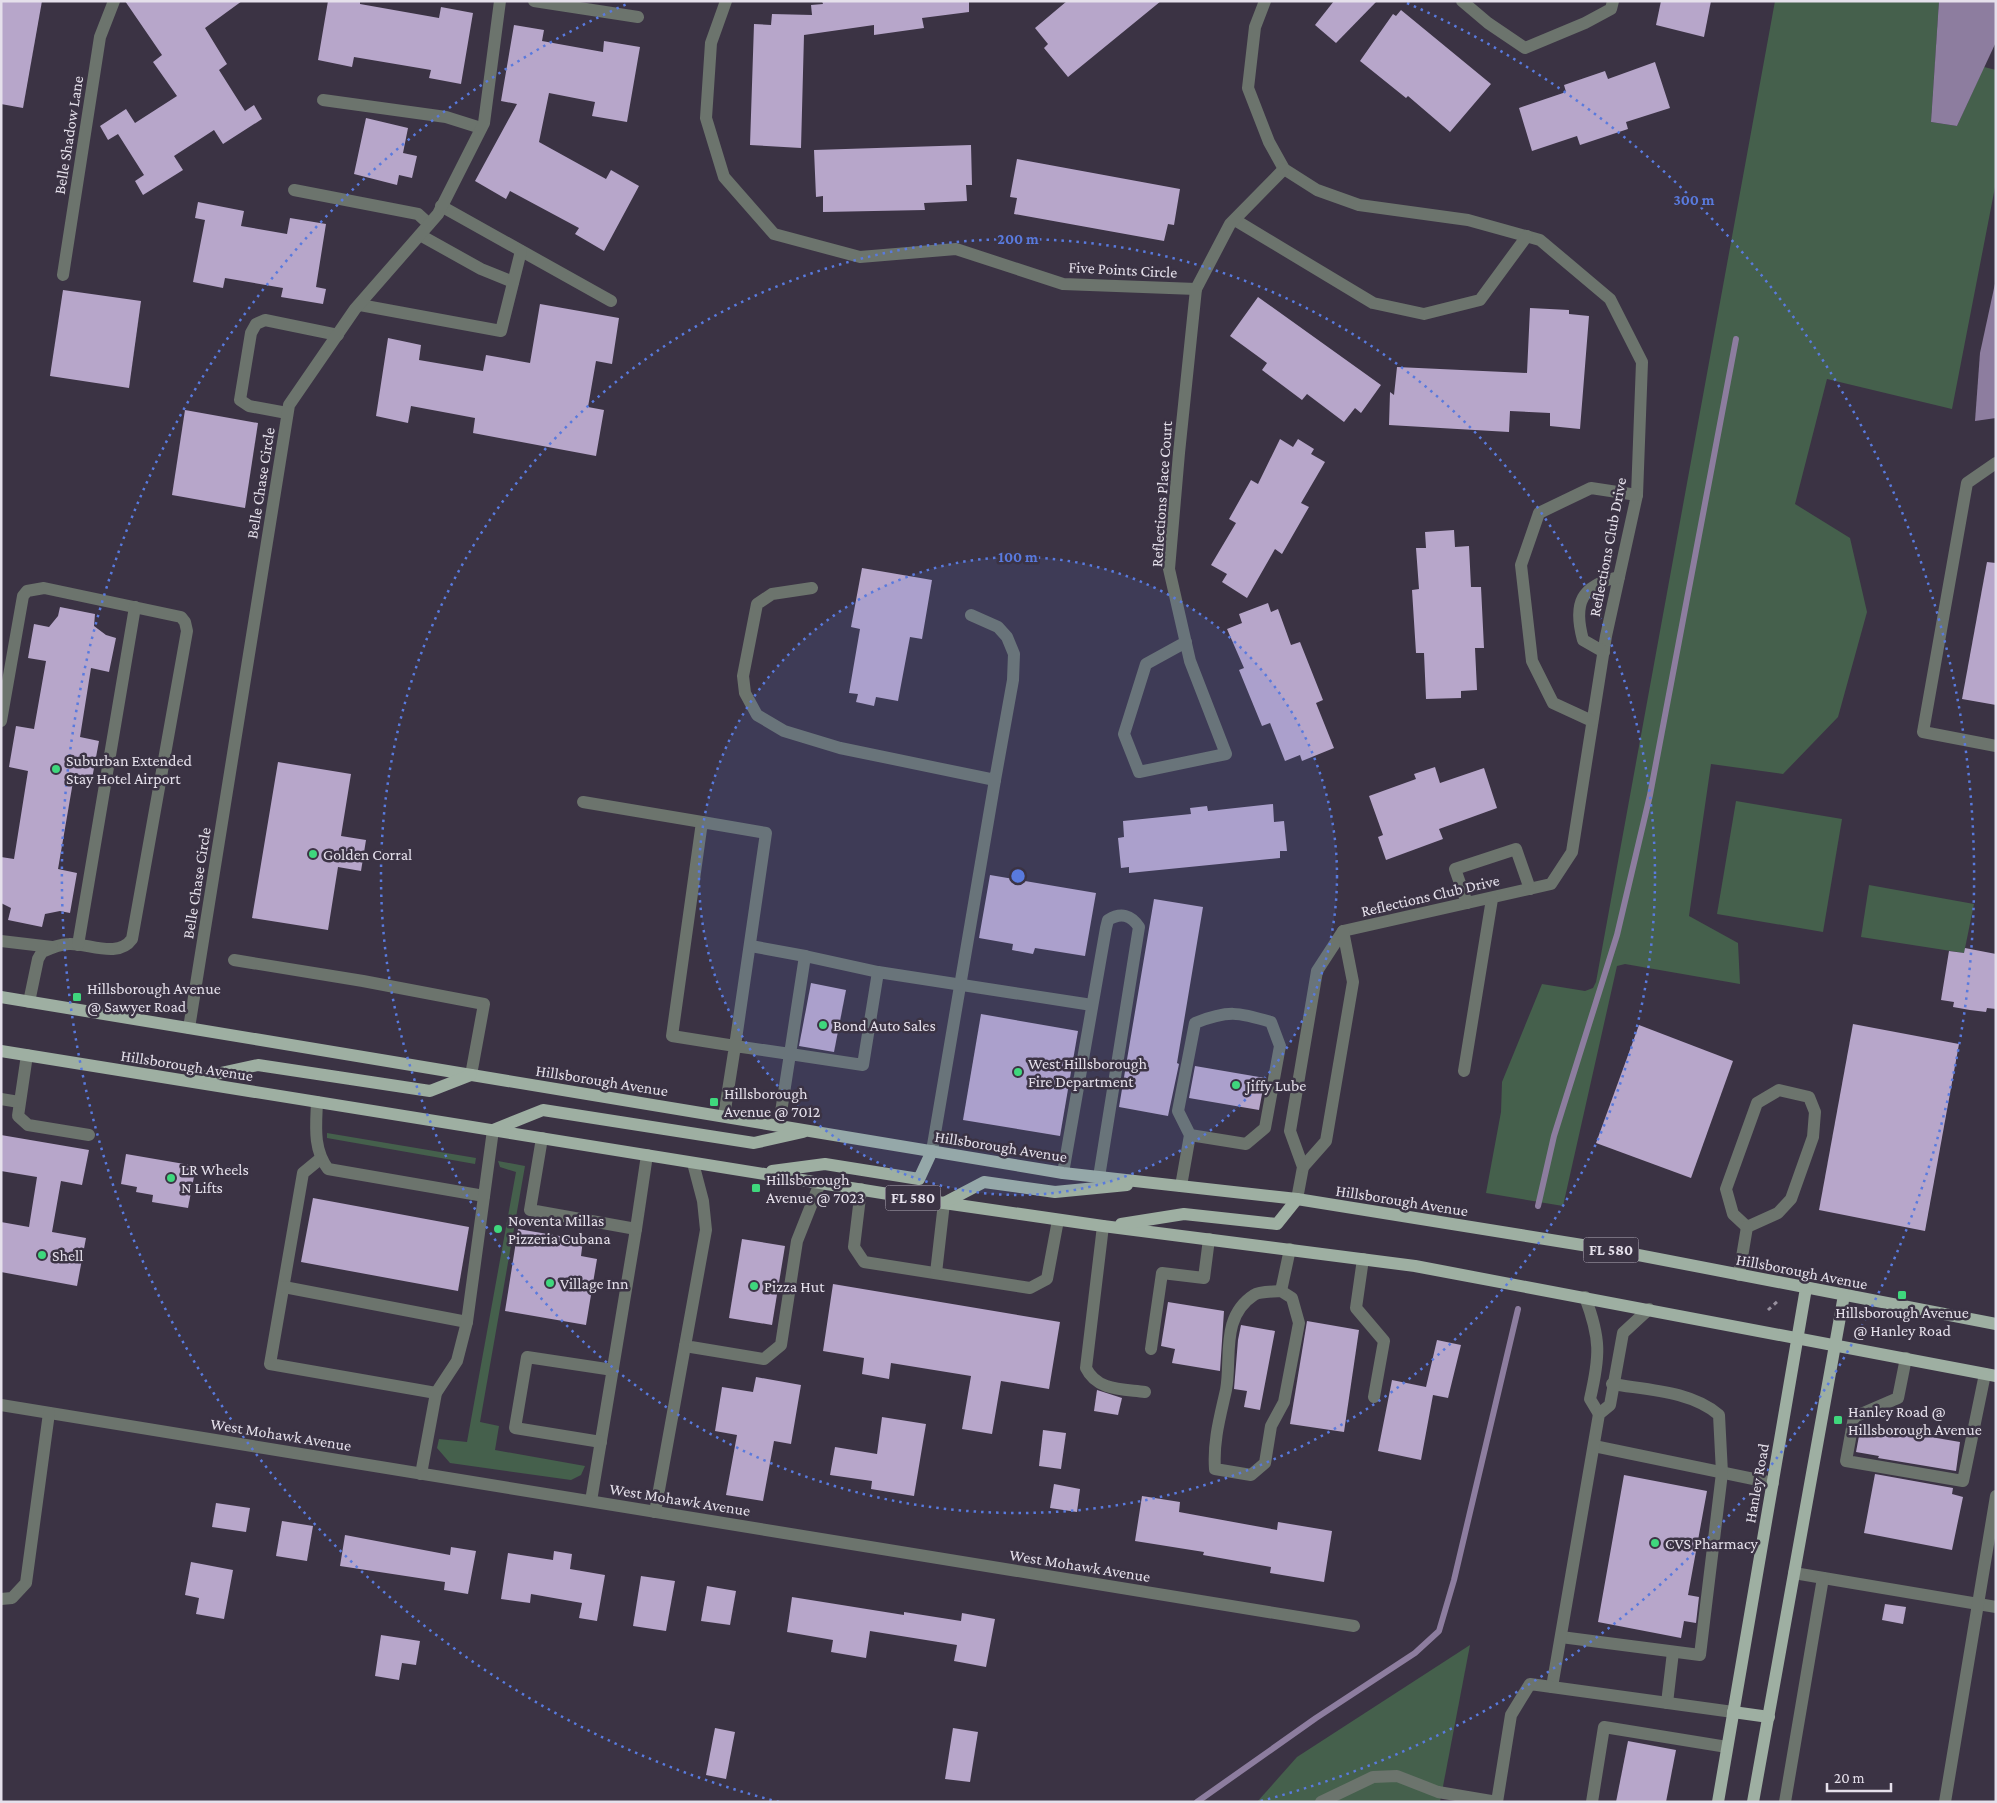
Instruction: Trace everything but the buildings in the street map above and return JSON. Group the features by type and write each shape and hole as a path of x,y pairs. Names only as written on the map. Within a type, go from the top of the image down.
{"main road":[{"name":"Hillsborough Avenue","path":"1,997 1063,1172 1297,1199 1607,1249 1996,1324"},
{"name":"Hillsborough Avenue","path":"1,1051 944,1203 1058,1220 1415,1266 1798,1336 1990,1375"},
{"path":"186,1081 258,1065 430,1091 471,1074"},
{"path":"493,1130 542,1110 754,1142 810,1131"},
{"path":"756,1172 825,1164 918,1179 932,1151"},
{"path":"944,1203 984,1182 1055,1192 1152,1183"},
{"path":"1103,1226 1184,1214 1277,1224 1297,1199"},
{"name":"Hanley Road","path":"1718,1802 1806,1288"},
{"path":"1753,1802 1844,1295"},
{"path":"1733,1712 1768,1717"}],"street":[{"name":"Belle Shadow Lane","path":"63,275 100,37 114,1"},
{"name":"Belle Chase Circle","path":"189,1028 289,405 360,305 429,224 441,206 484,123 500,1"},
{"path":"534,1 638,18"},
{"name":"Five Points Circle","path":"726,1 711,42 706,118 724,177 774,234 860,257 956,249 1063,284 1196,289"},
{"name":"Reflections Club Drive","path":"1265,1 1255,26 1248,88 1269,142 1284,169 1317,190 1359,205 1468,220 1540,240 1610,298 1642,362 1637,495 1604,652 1572,852 1551,884 1343,931 1317,971 1315,980 1290,1131 1303,1167 1326,1141 1353,982 1343,931"},
{"path":"1462,1 1488,24 1525,48 1594,19 1611,9 1613,1"},
{"path":"324,100 446,118 481,128"},
{"name":"Reflections Place Court","path":"1186,642 1146,664 1124,734 1138,772 1226,754 1190,661 1186,642 1169,569 1196,289 1235,220 1284,169"},
{"path":"294,190 418,214 429,224"},
{"path":"441,206 611,301"},
{"path":"1235,220 1373,303 1424,314 1480,300 1527,236"},
{"path":"420,235 481,269 513,282"},
{"path":"360,305 501,330 521,251"},
{"path":"288,413 249,406 240,400 251,333 256,324 265,320 338,335"},
{"path":"1996,462 1967,483 1923,732 1996,746"},
{"path":"1592,722 1553,703 1532,661 1521,565 1539,513 1591,488 1637,495"},
{"path":"1604,652 1583,640 1578,620 1582,597 1600,581 1619,577"},
{"path":"1,721 23,596 27,591 44,588 181,617 185,622 187,631 132,939 125,946 115,949 69,944 52,947 42,952 38,959 29,1002"},
{"path":"812,588 772,594 757,604 743,676 745,693 757,715 784,731 840,748 995,780"},
{"path":"78,945 135,607"},
{"path":"932,1151 1013,680 1014,654 1007,637 998,627 971,615"},
{"path":"583,802 766,833 724,1116"},
{"path":"702,822 672,1036 863,1065 878,972"},
{"path":"1467,903 1455,870 1516,849 1530,889"},
{"path":"1464,1071 1492,898"},
{"path":"1063,1172 1108,920 1114,916 1124,915 1134,918 1139,927 1100,1176"},
{"path":"1,941 52,947"},
{"path":"750,946 878,972 1092,1004"},
{"path":"779,1125 805,956"},
{"path":"234,960 363,980 484,1004 471,1074"},
{"path":"1181,1186 1190,1135 1178,1111 1195,1023 1220,1013 1241,1014 1271,1022 1280,1046 1265,1128 1246,1144 1190,1135"},
{"path":"27,1055 18,1116 28,1125 89,1135"},
{"path":"1779,1090 1809,1097 1815,1112 1814,1137 1791,1199 1778,1213 1748,1227 1733,1214 1726,1189 1757,1103 1779,1090"},
{"path":"1,1099 19,1102"},
{"path":"317,1102 316,1137 320,1158 328,1169 484,1196"},
{"path":"421,1474 436,1393 457,1361 467,1322 493,1130"},
{"path":"542,1138 530,1210 636,1229"},
{"path":"591,1501 647,1155"},
{"path":"320,1158 303,1173 270,1364 436,1393"},
{"path":"655,1512 706,1230 703,1201 693,1163"},
{"path":"1297,1199 1303,1167"},
{"path":"685,1346 764,1359 781,1345 797,1241 820,1183"},
{"path":"861,1190 854,1247 864,1262 1030,1288 1047,1279 1058,1220"},
{"path":"936,1273 944,1203"},
{"path":"1103,1226 1086,1368 1090,1377 1098,1384 1145,1392"},
{"path":"1739,1275 1748,1227"},
{"path":"1150,1349 1162,1273 1204,1278 1209,1239"},
{"path":"1280,1291 1290,1249"},
{"path":"1363,1259 1356,1308 1384,1341 1374,1396"},
{"path":"284,1287 467,1322"},
{"path":"1280,1291 1292,1298 1299,1323 1284,1402 1271,1426 1265,1463 1251,1475 1215,1469 1214,1450 1226,1388 1228,1340 1238,1312 1255,1294 1280,1291"},
{"path":"1552,1687 1599,1414 1590,1399 1598,1366 1598,1342 1595,1324 1585,1297"},
{"path":"1599,1414 1610,1405 1612,1384 1623,1333 1649,1309"},
{"path":"601,1442 515,1428 527,1357 613,1370"},
{"path":"1906,1358 1898,1398 1854,1416 1846,1461 1962,1481 1990,1375"},
{"path":"1561,1637 1700,1655 1722,1473 1719,1415 1705,1403 1612,1384"},
{"name":"West Mohawk Avenue","path":"1,1405 1354,1626"},
{"path":"1,1598 12,1598 26,1583 49,1413"},
{"path":"1594,1446 1773,1483"},
{"path":"1945,1802 1996,1496"},
{"path":"1794,1573 1996,1607"},
{"path":"1785,1802 1823,1578"},
{"path":"1667,1703 1673,1652"},
{"path":"1321,1802 1373,1777 1397,1776 1438,1792 1497,1802 1511,1714 1530,1684 1733,1712"},
{"path":"1592,1802 1604,1727 1727,1747"}],"path":[{"path":"1768,1310 1778,1301"}],"green space":[{"path":"1775,1 1939,1 1931,122 1957,126 1984,67 1996,70 1996,182 1952,409 1827,379 1795,504 1850,538 1867,612 1838,717 1783,774 1711,764 1689,916 1738,943 1740,984 1625,964 1617,966 1563,1206 1486,1193 1501,1112 1502,1082 1542,984 1585,991 1593,988 1596,982"},
{"path":"1736,801 1842,819 1823,932 1717,914"},
{"path":"1869,885 1974,904 1964,953 1861,937"},
{"path":"327,1133 476,1158 475,1164 327,1138"},
{"path":"498,1161 525,1166 480,1422 499,1426 495,1450 585,1466 581,1475 571,1480 450,1463 437,1448 439,1439 467,1442 516,1172 500,1167"},
{"path":"1470,1645 1440,1802 1257,1802 1297,1757"}],"shaded area":[{"path":"1939,1 1996,1 1996,42 1957,126 1931,122"},
{"path":"1996,279 1996,418 1975,421 1980,353"}],"waterway":[{"path":"1538,1206 1554,1136 1617,935 1650,795 1736,339"},
{"path":"1197,1802 1316,1718 1415,1653 1439,1631 1454,1580 1518,1309"}],"place":[{"name":"Suburban Extended Stay Hotel Airport","path":"56,769"},
{"name":"Golden Corral","path":"313,854"},
{"name":"Hillsborough Avenue @ Sawyer Road","path":"77,997"},
{"name":"Bond Auto Sales","path":"823,1025"},
{"name":"West Hillsborough Fire Department","path":"1018,1072"},
{"name":"Jiffy Lube","path":"1236,1085"},
{"name":"Hillsborough Avenue @ 7012","path":"714,1102"},
{"name":"LR Wheels N Lifts","path":"171,1178"},
{"name":"Hillsborough Avenue @ 7023","path":"756,1188"},
{"name":"Noventa Millas Pizzeria Cubana","path":"498,1229"},
{"name":"Shell","path":"42,1255"},
{"name":"Village Inn","path":"550,1283"},
{"name":"Pizza Hut","path":"754,1286"},
{"name":"Hillsborough Avenue @ Hanley Road","path":"1902,1295"},
{"name":"Hanley Road @ Hillsborough Avenue","path":"1838,1420"},
{"name":"CVS Pharmacy","path":"1655,1543"}]}
